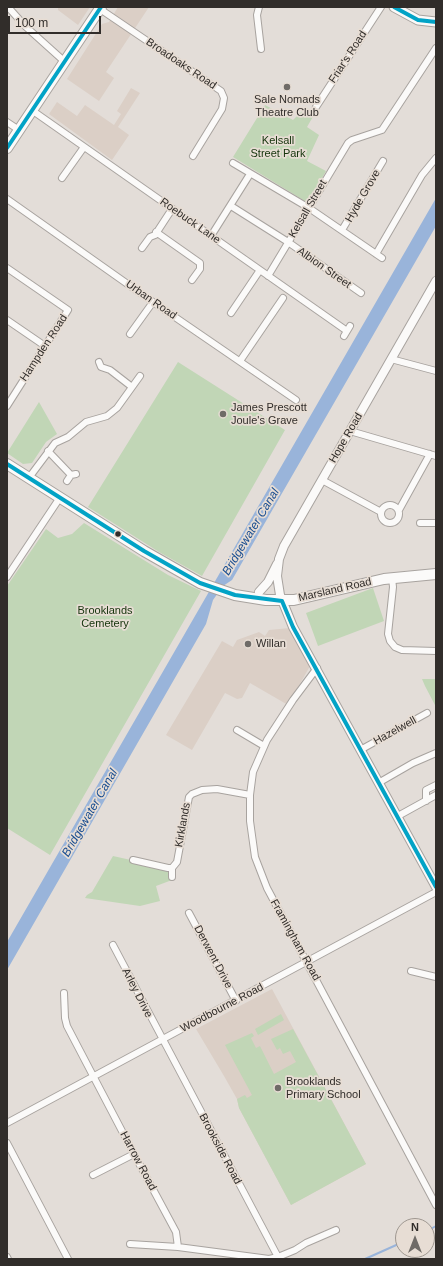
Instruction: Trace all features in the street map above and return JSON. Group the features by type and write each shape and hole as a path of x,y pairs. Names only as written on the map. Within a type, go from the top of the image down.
{"main road":[{"path":"394,7 418,20 436,22"},
{"path":"7,148 100,8"},
{"name":"Marsland Road","path":"7,464 28,479 144,551 203,584 224,592 248,598 282,601 306,598 392,578 436,574"},
{"path":"248,598 259,592"}],"street":[{"path":"8,7 25,26 65,62"},
{"path":"259,7 257,15 261,49"},
{"name":"Friar's Road","path":"316,107 382,7"},
{"name":"Broadoaks Road","path":"100,8 221,91 224,98 222,109 193,156"},
{"name":"Kelsall Street","path":"268,276 348,143 352,140 382,130 436,48"},
{"name":"Roebuck Lane","path":"32,111 347,331"},
{"path":"7,122 19,130"},
{"path":"62,178 84,147"},
{"path":"376,254 422,175 433,160"},
{"name":"Hyde Grove","path":"342,230 383,161"},
{"path":"233,163 309,208 382,258"},
{"path":"211,236 250,174"},
{"name":"Urban Road","path":"7,199 152,302 296,400"},
{"name":"Albion Street","path":"231,206 288,242 361,293"},
{"path":"142,248 150,237 156,232 172,209"},
{"path":"156,232 200,263 200,269 192,280"},
{"name":"Hampden Road","path":"7,268 68,310 7,406"},
{"path":"231,313 260,270"},
{"name":"Hope Road","path":"436,281 284,546 279,559 278,583 282,601 293,627 362,749 436,887"},
{"path":"240,361 283,298"},
{"path":"130,334 133,325 152,302"},
{"path":"7,320 45,346"},
{"path":"391,359 436,372"},
{"path":"99,368 110,370 132,387"},
{"path":"28,479 48,450 55,443 68,437 86,422 113,412 140,376"},
{"path":"350,431 433,455 399,510 398,519 390,523 382,518 381,512 384,507 390,504 396,506 399,510"},
{"path":"48,450 72,476"},
{"path":"322,480 381,512"},
{"path":"7,577 59,498"},
{"path":"420,523 436,523"},
{"path":"259,592 268,582 279,559"},
{"path":"392,578 393,587 388,634 390,641 395,648 402,650 436,651"},
{"name":"Framingham Road","path":"317,668 293,700 264,746 253,772 250,795 251,832 258,867 266,888 436,1205"},
{"name":"Hazelwell","path":"362,749 427,713"},
{"path":"237,730 264,746"},
{"path":"380,782 413,763 436,753"},
{"path":"426,801 426,790 436,785"},
{"name":"Kirklands","path":"172,877 172,868 177,862 190,796 202,790 217,789 250,795"},
{"path":"398,816 436,795"},
{"path":"133,860 172,868"},
{"name":"Woodbourne Road","path":"7,1123 307,963 436,892"},
{"name":"Derwent Drive","path":"190,913 236,1001"},
{"name":"Arley Drive","path":"113,945 162,1040"},
{"path":"411,971 436,977"},
{"name":"Harrow Road","path":"64,993 65,1020 176,1232 178,1247"},
{"name":"Brookside Road","path":"162,1040 278,1257"},
{"path":"7,1143 68,1259"},
{"path":"93,1175 134,1154"},
{"path":"130,1244 178,1247 259,1258 278,1257 336,1230"}],"shaded area":[{"path":"58,7 90,7 78,25 58,10"},
{"path":"118,7 149,7 106,72 114,78 99,101 67,79 102,24 109,22"},
{"path":"131,88 140,93 118,127 129,135 112,160 49,114 57,102 77,116 85,105 114,125 121,114 117,111"},
{"path":"290,628 310,666 288,705 250,683 242,698 237,699 225,693 192,750 166,735 222,641 233,647 237,640 259,632 265,636 269,630"},
{"name":"Brooklands Primary School","path":"272,989 366,1164 291,1205 239,1108 237,1099 196,1029"}],"green space":[{"name":"Kelsall Street Park","path":"265,105 293,120 306,107 315,113 307,127 319,135 307,161 326,171 308,203 233,157"},
{"path":"178,362 285,430 202,576 159,552 88,507"},
{"path":"39,402 57,434 46,442 32,463 23,464 7,453"},
{"name":"Brooklands Cemetery","path":"84,523 168,575 201,591 50,855 7,828 7,586 46,529 58,538 72,534"},
{"path":"373,588 384,621 318,646 306,613"},
{"path":"422,679 436,679 436,707 425,686"},
{"path":"113,856 171,869 172,880 156,886 160,901 140,906 85,898 92,892"},
{"path":"281,1014 284,1020 258,1035 255,1029"},
{"name":"Brooklands Primary School","path":"293,1029 366,1164 291,1205 239,1108 237,1099 245,1095 247,1098 252,1095 225,1045 252,1033 254,1036 251,1038 256,1048 260,1046 274,1074 296,1062 290,1051 283,1054 280,1048 277,1050 271,1039"}],"water":[{"name":"Bridgewater Canal","path":"436,198 436,226 232,580 223,586 213,600 206,624 7,970 7,942"}],"waterway":[{"path":"365,1259 395,1246"}],"transit line":[{"path":"7,148 101,7"},
{"path":"394,7 418,20 436,22"},
{"path":"7,464 144,551 200,583 235,595 282,601 293,627 436,887"}],"place":[{"name":"Sale Nomads Theatre Club","path":"287,87"},
{"name":"James Prescott Joule's Grave","path":"223,414"},
{"name":"Willan","path":"248,644"},
{"name":"Brooklands Primary School","path":"278,1088"}]}
